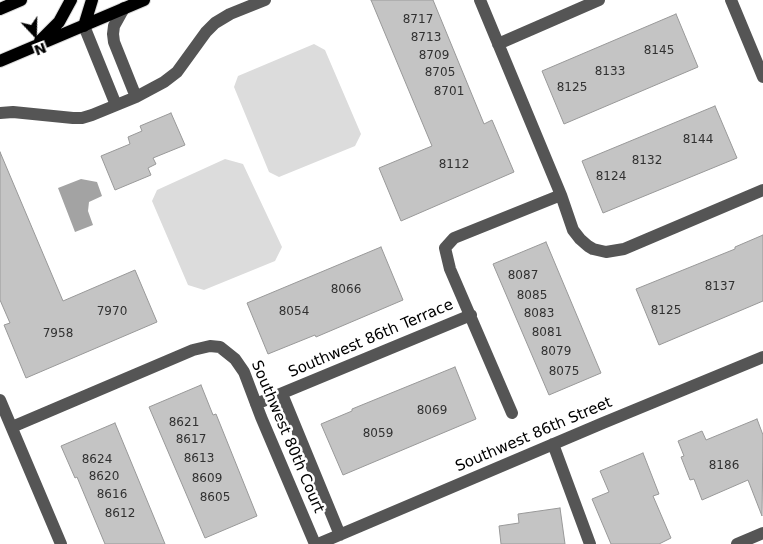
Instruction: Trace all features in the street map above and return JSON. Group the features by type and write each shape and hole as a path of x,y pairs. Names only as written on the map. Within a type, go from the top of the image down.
{"main road":[{"path":"0,9 21,0"},
{"path":"35,46 59,22 71,0"},
{"path":"84,26 92,0"},
{"path":"0,61 144,0"}],"street":[{"path":"0,113 13,112 82,118 136,97 158,86 177,72 206,32 215,23 230,14 265,0"},
{"path":"480,0 576,235 593,249 606,252 624,249 763,190"},
{"path":"498,44 600,0"},
{"path":"731,0 763,77"},
{"path":"124,8 118,18 113,34 118,53 136,97"},
{"path":"84,26 116,105"},
{"name":"Southwest 86th Terrace","path":"512,413 444,251 446,244 459,236 561,195"},
{"name":"Southwest 86th Terrace","path":"256,404 471,315"},
{"name":"Southwest 80th Court","path":"12,427 193,350 216,346 224,349 230,353 244,372 316,544"},
{"name":"Southwest 86th Street","path":"316,544 763,357"},
{"name":"Southwest 80th Court","path":"282,394 340,535"},
{"path":"0,400 61,544"},
{"path":"553,444 590,544"},
{"path":"737,544 763,533"}],"shaded area":[{"path":"314,44 325,50 361,134 355,146 279,177 269,172 234,87 238,76"},
{"path":"225,159 243,164 282,247 275,261 204,290 188,285 152,201 157,190"},
{"path":"81,179 97,182 102,196 89,202 88,211 93,225 75,232 58,188"}],"building":[{"path":"371,0 433,0 484,124 492,120 514,172 401,221 379,168 432,146"},
{"path":"676,14 698,67 564,124 542,71"},
{"path":"715,106 737,158 603,213 582,161"},
{"path":"171,113 185,145 153,158 156,164 148,168 151,175 115,190 101,156 130,144 128,137 142,131 140,126"},
{"path":"0,152 63,301 135,270 157,322 26,378 4,325 10,323 0,300"},
{"path":"763,235 763,301 659,345 636,289 735,249 735,247"},
{"path":"546,242 601,373 549,395 493,264"},
{"path":"381,247 403,300 316,337 315,335 268,354 247,303"},
{"path":"455,367 476,419 343,475 321,424 352,411 352,409"},
{"path":"201,385 213,415 216,414 257,516 205,538 149,407"},
{"path":"757,419 763,435 762,516 748,480 702,500 694,479 690,480 681,457 684,456 678,441 702,431 706,440"},
{"path":"115,423 165,544 105,544 77,477 75,478 61,446"},
{"path":"643,453 659,494 653,496 671,538 659,544 611,544 592,499 609,492 600,471"},
{"path":"560,508 565,544 501,544 499,526 519,523 518,514"}]}
